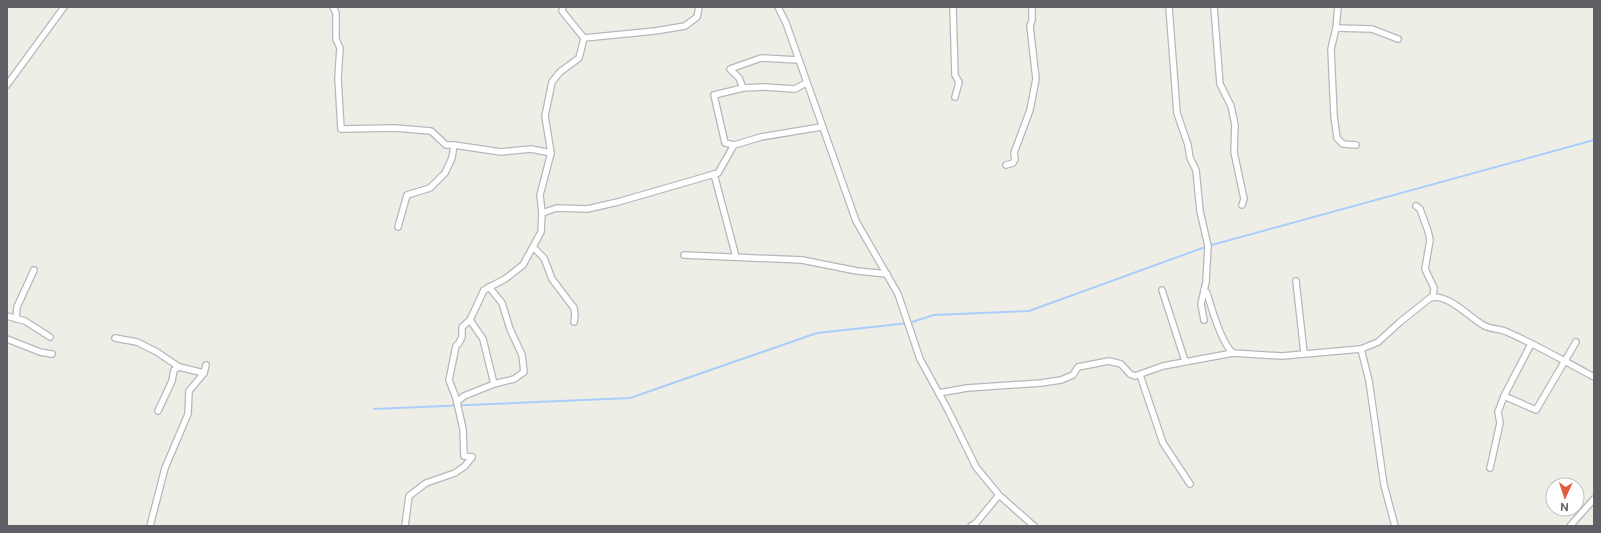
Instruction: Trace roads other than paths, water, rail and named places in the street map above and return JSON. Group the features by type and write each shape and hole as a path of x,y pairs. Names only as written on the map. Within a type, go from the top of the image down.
{"street":[{"path":"7,85 64,7"},
{"path":"333,7 336,13 336,39 340,48 338,78 341,129 394,128 431,131 446,145 454,144 501,152 532,149 551,153"},
{"path":"563,7 562,11 584,38"},
{"path":"584,38 655,31 685,26 697,17 699,7"},
{"path":"778,7 786,23 856,221 898,294 920,359 939,393 976,467 999,495 1034,526"},
{"path":"953,7 955,76 959,82 955,97"},
{"path":"1006,165 1013,163 1015,159 1014,153 1030,110 1036,79 1030,26 1032,20 1032,7"},
{"path":"1169,7 1177,113 1188,145 1190,158 1196,170 1200,211 1208,246 1204,290 1201,304 1204,320"},
{"path":"1214,7 1220,84 1231,106 1234,125 1234,152 1244,199 1242,205"},
{"path":"1338,7 1336,28 1331,49 1334,116 1337,138 1343,144 1356,145"},
{"path":"1336,28 1372,30 1398,39"},
{"path":"405,526 409,496 422,488 426,483 455,473 465,466 472,457 464,456 464,436 457,402 449,380 456,346 462,336 462,327 470,320 484,290 505,279 523,265 534,248 541,232 542,213 540,194 551,153 545,116 552,82 560,72 579,58 584,38"},
{"path":"743,88 739,78 730,69 761,58 798,60"},
{"path":"806,83 795,90 764,87 743,88 714,95 726,143 734,145 761,137 822,127"},
{"path":"398,227 406,196 430,188 445,173 452,158 454,144"},
{"path":"542,213 557,208 587,209 618,202 718,173 734,145"},
{"path":"714,174 736,257"},
{"path":"939,393 968,388 1041,383 1061,380 1073,375 1078,367 1109,361 1121,364 1130,374 1140,375 1152,369 1185,361 1233,353 1282,356 1361,349 1378,342 1400,322 1433,297 1434,288 1425,268 1430,240 1420,209 1416,206"},
{"path":"534,248 544,258 552,279 574,308 574,322"},
{"path":"684,255 802,260 857,271 887,274"},
{"path":"16,319 17,307 34,270"},
{"path":"1296,281 1304,353"},
{"path":"457,402 464,396 494,384 514,379 524,372 522,355 510,329 502,303 489,287"},
{"path":"1162,290 1185,361"},
{"path":"1204,290 1207,293 1226,347 1233,353"},
{"path":"1433,297 1450,302 1468,313 1484,326 1507,332 1594,377"},
{"path":"7,316 25,321 50,337"},
{"path":"470,320 483,338 494,384"},
{"path":"115,338 137,342 179,367 204,373"},
{"path":"7,339 40,352 52,354"},
{"path":"1504,396 1536,410 1576,342"},
{"path":"1490,468 1500,423 1498,412 1504,396 1531,344"},
{"path":"1361,349 1369,381 1384,485 1395,526"},
{"path":"150,526 165,468 188,414 189,391 204,373 206,366"},
{"path":"158,411 172,381 174,370 179,367"},
{"path":"1140,375 1163,444 1190,484"},
{"path":"970,526 976,523 999,495"},
{"path":"1570,526 1594,498"}],"waterway":[{"path":"374,409 630,398 817,333 909,323 934,315 1029,311 1208,246 1594,140"}]}
